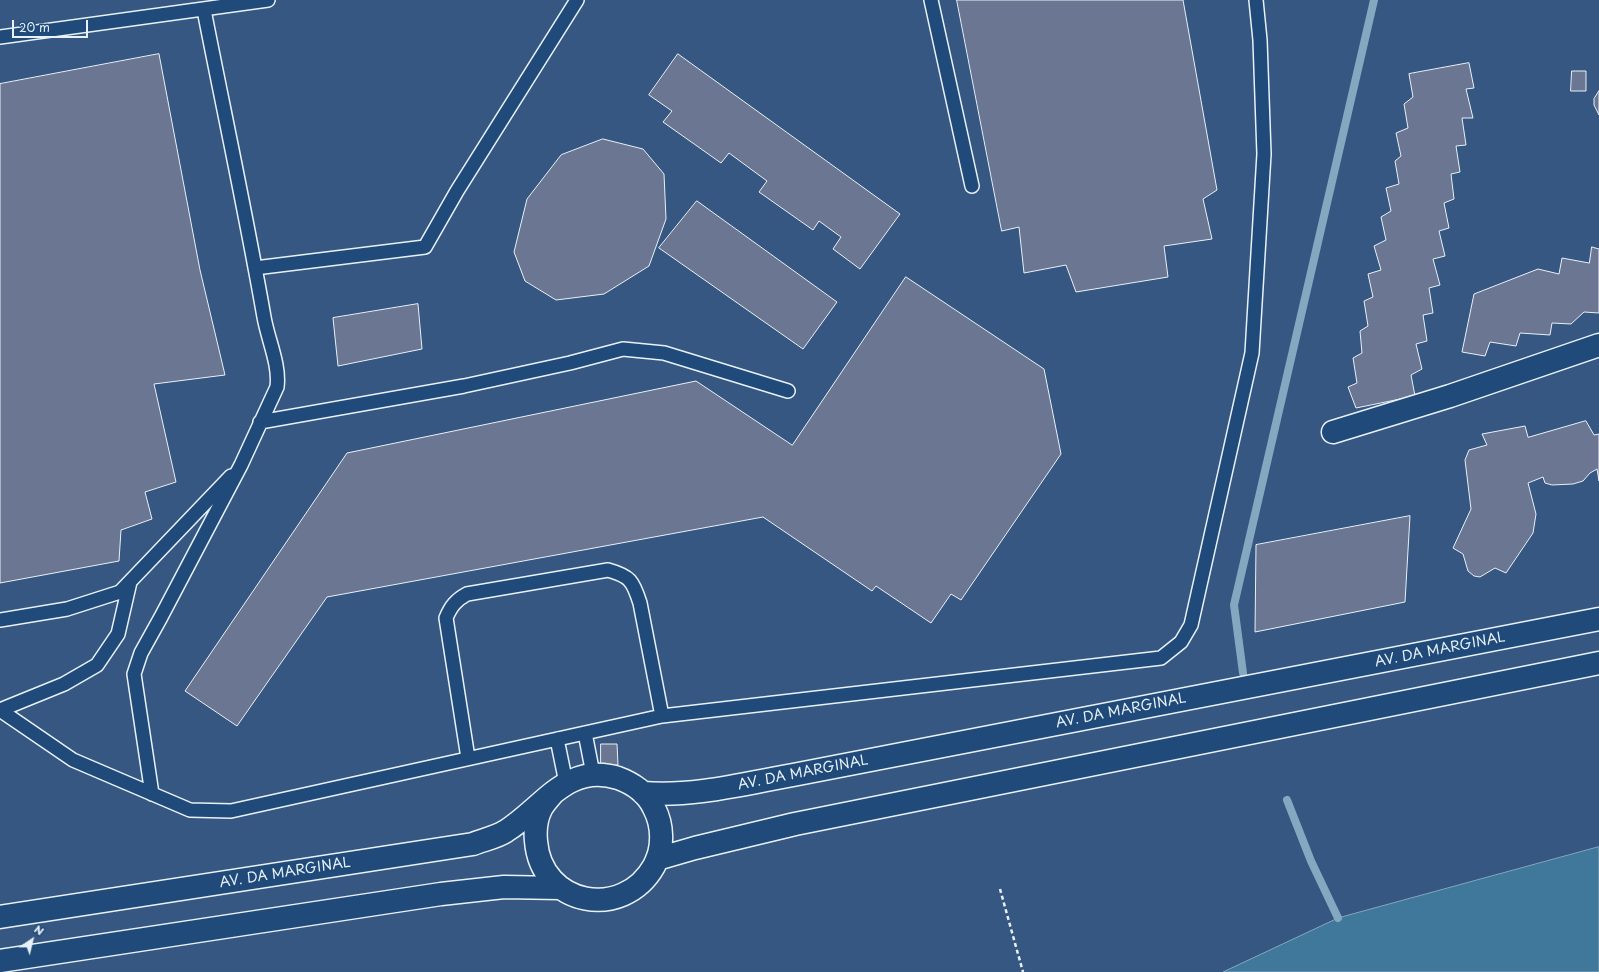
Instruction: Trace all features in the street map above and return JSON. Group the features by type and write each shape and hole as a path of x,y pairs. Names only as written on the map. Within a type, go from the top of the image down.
{"main road":[{"path":"1333,432 1450,396 1599,345"},
{"name":"AV. DA MARGINAL","path":"643,793 669,795 700,792 1599,619"},
{"path":"657,859 695,848 796,824 1599,663"},
{"name":"AV. DA MARGINAL","path":"0,917 472,844 506,831 560,787 593,774 608,775 627,781 643,793 654,807 660,824 661,842 657,859 648,876 634,890 616,898 596,900 578,897 560,888 545,872 537,852 535,830 541,809 560,787"},
{"name":"AV. DA MARGINAL","path":"0,961 441,894 504,887 560,888"}],"lane":[{"path":"0,37 268,0"},
{"path":"255,268 425,247 457,191 577,0"},
{"path":"931,0 972,186"},
{"path":"0,710 73,760 190,810 230,811 662,716 1161,658 1181,642 1192,625 1252,353 1264,154 1260,40 1256,0"},
{"path":"152,794 134,674 140,653 162,617 241,465 277,388 279,377 266,331 204,10"},
{"path":"260,422 464,386 570,363 623,349 664,352 788,391"},
{"path":"0,620 67,609 120,592 241,465"},
{"path":"468,758 446,618 451,607 458,599 467,594 608,570 624,575 635,586 640,603 662,716"},
{"path":"0,710 64,684 97,665 118,634 130,581"},
{"path":"585,733 593,774"},
{"path":"557,739 560,787"}],"path":[{"path":"1000,889 1023,972"}],"water":[{"path":"1599,847 1599,972 1223,972 1338,918"}],"building":[{"path":"957,0 1183,0 1217,190 1203,199 1212,239 1164,246 1168,277 1076,292 1066,265 1024,273 1019,227 1002,231"},
{"path":"159,54 200,270 225,375 154,384 176,482 145,492 152,519 121,530 119,561 0,583 0,84"},
{"path":"678,54 900,214 860,269 833,249 841,237 819,221 813,230 759,192 767,181 729,153 721,163 663,122 672,111 649,95"},
{"path":"1469,63 1474,88 1466,89 1473,118 1462,118 1466,145 1456,146 1460,172 1451,174 1454,199 1444,203 1449,228 1439,231 1445,256 1433,259 1440,285 1429,288 1433,313 1423,315 1427,341 1416,344 1422,369 1411,375 1415,396 1356,408 1348,387 1357,383 1353,358 1362,353 1360,331 1368,326 1364,301 1373,297 1368,274 1381,270 1374,246 1386,240 1381,217 1391,211 1386,188 1399,184 1395,161 1401,156 1396,133 1408,128 1404,104 1413,97 1409,74"},
{"path":"1572,71 1586,71 1586,91 1571,91"},
{"path":"1599,91 1599,115 1594,105 1594,99"},
{"path":"603,139 643,149 664,174 666,219 649,266 604,294 556,300 525,281 514,252 527,199 561,155"},
{"path":"697,201 837,302 803,349 659,248"},
{"path":"1592,247 1599,249 1599,313 1584,312 1571,324 1552,323 1550,335 1520,333 1516,346 1490,342 1485,356 1462,352 1474,294 1538,269 1559,274 1562,258 1589,263"},
{"path":"906,277 1044,369 1061,454 961,600 951,594 931,623 876,586 872,591 763,517 327,597 237,726 185,691 347,453 696,381 792,445"},
{"path":"418,304 422,349 338,366 333,318"},
{"path":"1586,421 1594,435 1599,434 1599,481 1597,469 1590,473 1583,481 1573,484 1552,485 1545,483 1543,477 1528,483 1536,514 1533,533 1506,573 1495,568 1480,577 1474,576 1468,571 1463,554 1453,548 1471,509 1465,460 1469,450 1487,445 1482,434 1525,426 1528,437"},
{"path":"1410,516 1405,602 1255,632 1256,545"},
{"path":"601,744 617,744 618,765 601,765"}],"waterway":[{"path":"1243,673 1234,605 1374,0"},
{"path":"1287,800 1311,861 1338,918"}]}
